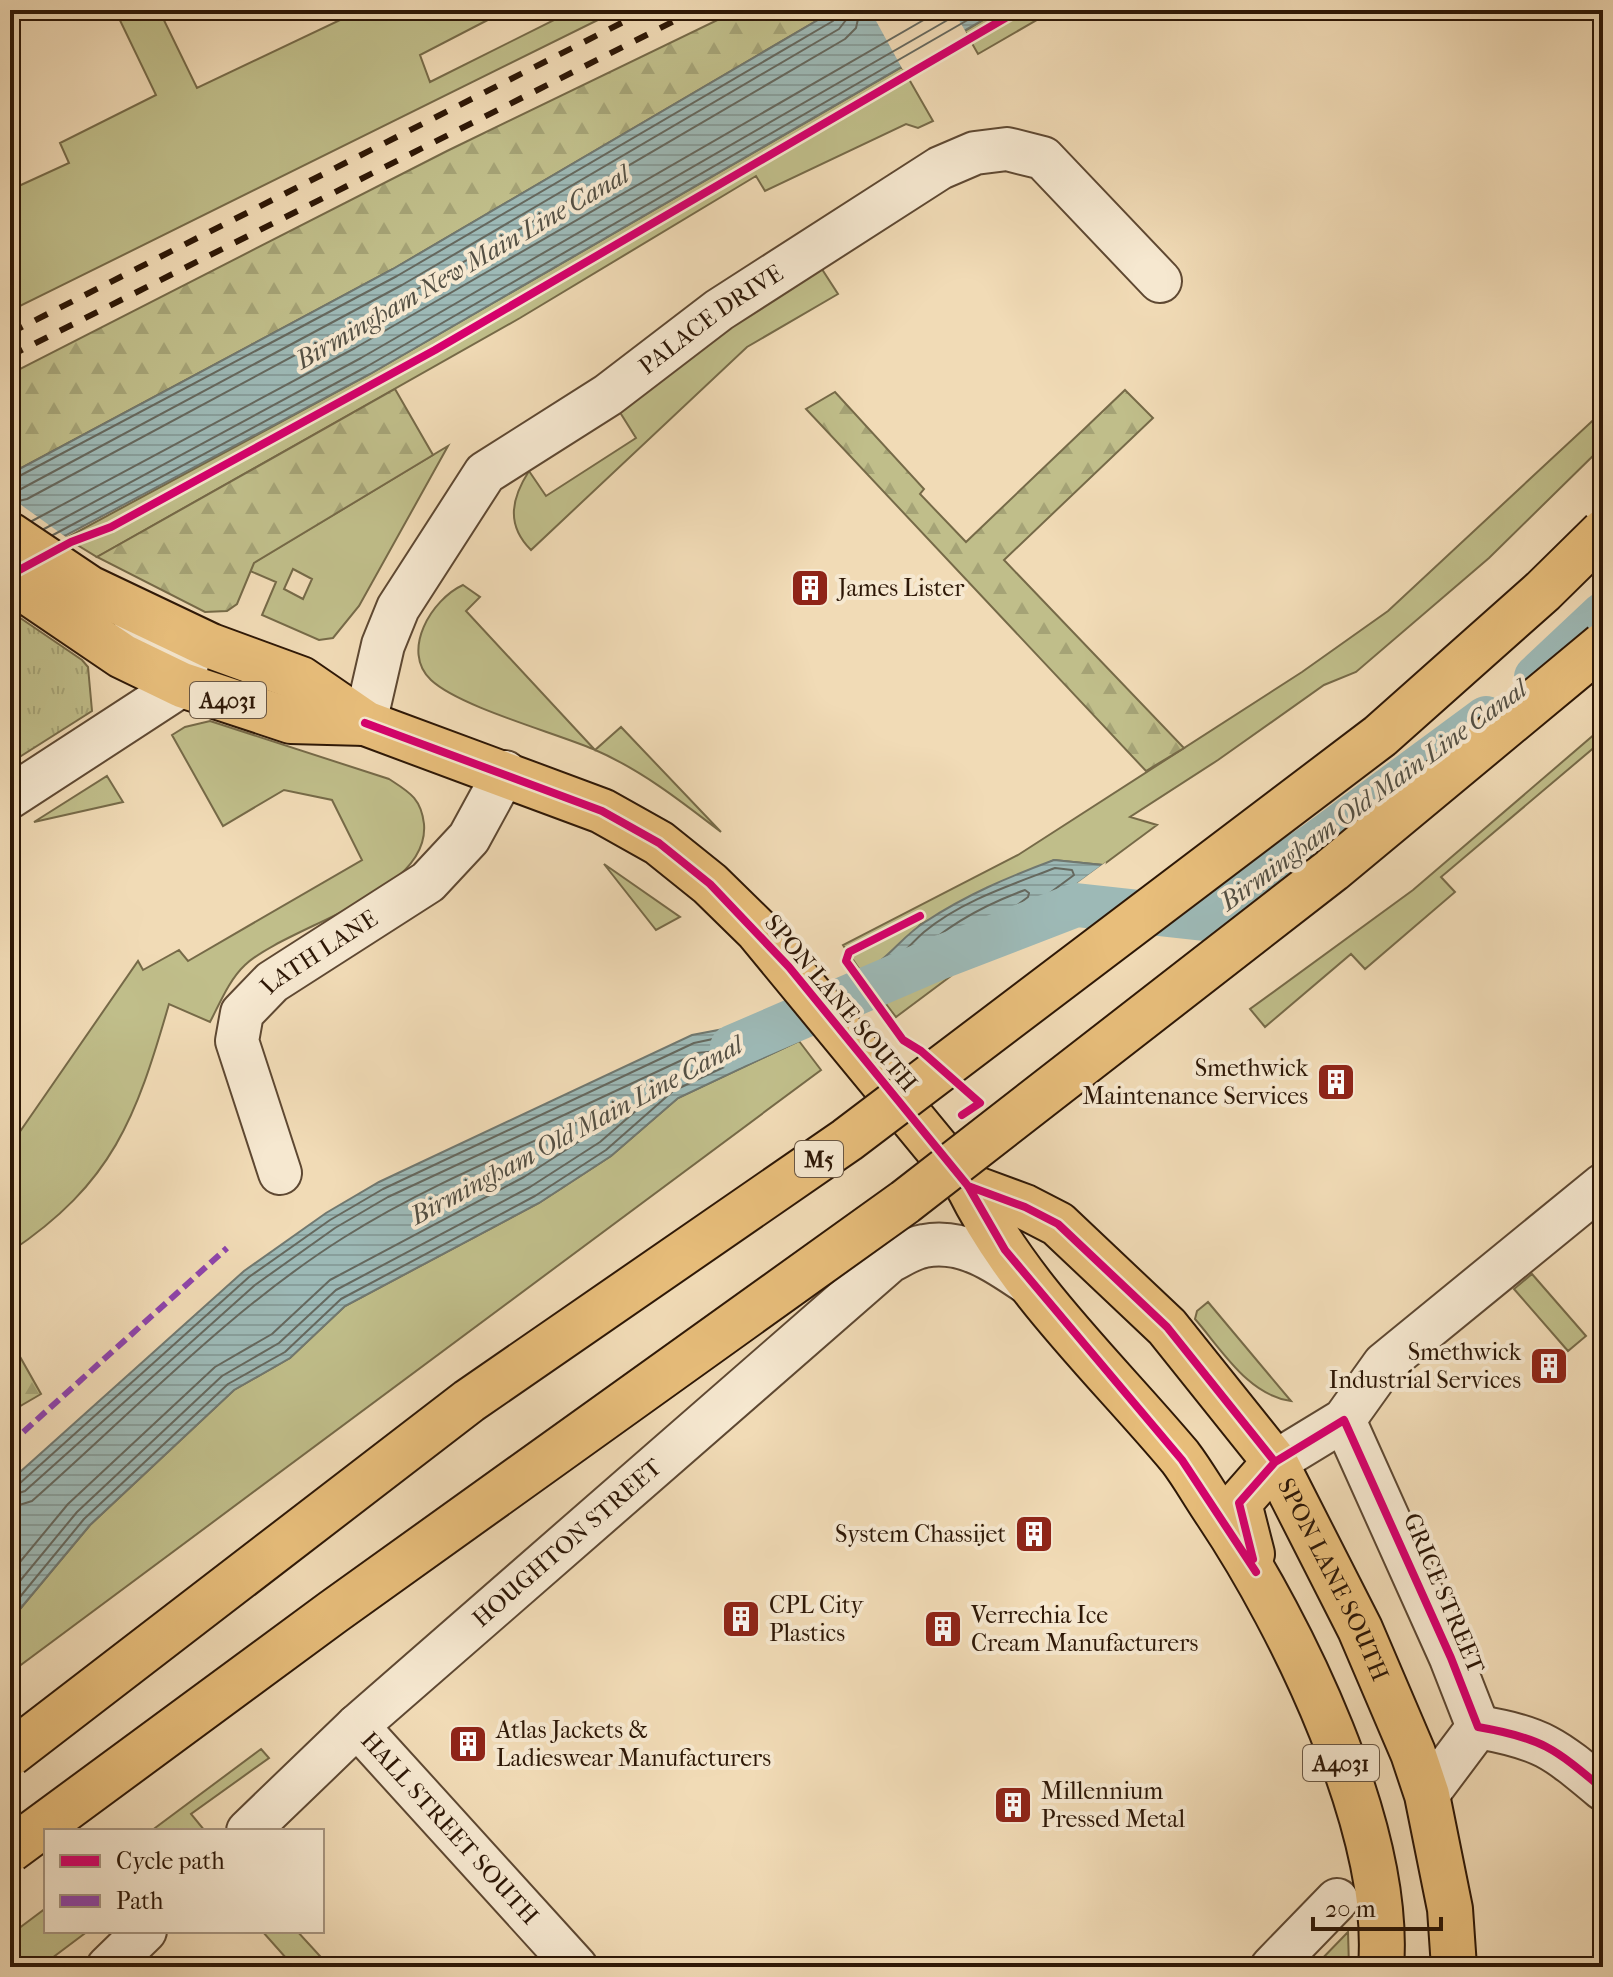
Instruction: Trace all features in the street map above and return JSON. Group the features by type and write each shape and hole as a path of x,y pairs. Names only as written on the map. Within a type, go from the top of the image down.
{"main road":[{"name":"M5","path":"10,1754 469,1401 847,1140 1380,736 1543,591 1603,532"},
{"name":"SPON LANE SOUTH","path":"10,535 131,625 182,685 291,721 365,723"},
{"name":"SPON LANE SOUTH","path":"10,580 131,625 301,679 365,723 505,772 602,811 659,843 710,884 789,967 968,1186 986,1223 1035,1289 1182,1460 1256,1572 1311,1680 1354,1802 1370,1858 1380,1917 1381,1967"},
{"path":"10,1850 333,1612 905,1202 1332,870 1603,645"},
{"name":"SPON LANE SOUTH","path":"968,1186 1025,1207 1058,1224 1167,1327 1275,1462 1360,1629 1393,1704 1427,1795 1450,1909 1454,1967"},
{"path":"1256,1572 1239,1503 1275,1462"}],"street":[{"name":"PALACE DRIVE","path":"365,723 383,645 398,608 485,473 608,395 719,310 940,168 975,153 1007,149 1043,158 1160,281"},
{"path":"10,797 182,685"},
{"name":"LATH LANE","path":"280,1173 237,1041 242,1013 272,982 428,882 469,838 505,772"},
{"name":"HOUGHTON STREET","path":"890,1261 917,1212 930,1141"},
{"path":"1275,1462 1344,1420 1384,1364 1603,1185"},
{"name":"HOUGHTON STREET","path":"250,1829 357,1726 890,1261 922,1246 954,1245 993,1258 1035,1289"},
{"name":"GRICE STREET","path":"1344,1420 1451,1658 1478,1727"},
{"name":"HALL STREET SOUTH","path":"357,1726 576,1967"},
{"path":"1427,1795 1478,1727 1524,1735 1560,1752 1603,1789"},
{"path":"1272,1967 1337,1900"},
{"path":"108,1967 143,1933"}],"green space":[{"path":"115,10 159,10 197,88 361,10 507,10 420,55 430,82 574,10 618,10 10,311 10,190 69,163 60,143 156,95"},
{"path":"738,10 835,10 393,269 10,474 10,374 447,151"},
{"path":"1000,10 1054,10 978,54 965,31"},
{"path":"902,67 933,121 918,128 906,124 765,191 756,176 520,318 97,557 66,538 370,374"},
{"path":"818,263 838,294 747,347 531,550 518,531 514,512 518,492 529,471 546,496 636,438 616,406"},
{"path":"395,389 433,455 254,563 237,604 227,611 205,612 97,557"},
{"path":"1125,390 1153,418 1004,560 1184,748 1146,771 806,409 835,392 924,489 920,494 966,542"},
{"path":"1603,411 1603,446 1489,558 1356,672 1324,685 1130,817 1157,825 1103,865 1054,860 921,924 885,961 862,973 843,945 1018,855 1302,672 1388,611"},
{"path":"448,446 359,606 333,638 319,640 262,615 276,582 250,571 253,563","holes":["293,569 312,579 303,599 284,589"]},
{"path":"463,585 480,597 466,611 595,750 484,709 431,680 422,668 419,641 431,614 451,592"},
{"path":"10,611 88,667 92,711 10,763"},
{"path":"210,721 389,779 408,792 420,808 424,824 420,849 405,870 381,889 265,950 245,965 210,1022 169,1004 145,1081 116,1145 74,1200 10,1252 10,1146 138,961 143,970 179,950 188,961 362,860 332,800 284,790 223,826 172,735 185,727"},
{"path":"621,727 721,832 644,776 595,750"},
{"path":"1603,727 1603,740 1441,877 1455,892 1365,969 1351,954 1265,1027 1250,1009 1413,890"},
{"path":"107,776 123,802 34,822"},
{"path":"604,864 680,917 656,930"},
{"path":"959,970 896,1017 883,1000 922,981"},
{"path":"799,1041 821,1070 10,1673 10,1621 90,1525 234,1390 290,1358 345,1306 539,1203 611,1156 678,1098"},
{"path":"1532,1274 1586,1336 1568,1351 1514,1289"},
{"path":"1208,1302 1291,1401 1262,1390 1226,1357 1195,1319 1197,1311"},
{"path":"10,1339 41,1394 10,1412"},
{"path":"261,1749 269,1758 191,1814 203,1829 154,1829"},
{"path":"44,1910 44,1933 85,1933 40,1967 10,1967 10,1935"},
{"path":"1348,1932 1349,1967 1314,1967"},
{"path":"264,1933 299,1933 330,1967 294,1967"}],"water":[{"name":"Birmingham New Main Line Canal","path":"835,10 1000,10 370,374 10,565 10,474 393,269"},
{"path":"1054,860 1103,865 959,970 922,981 883,1000 862,973 940,912 988,887"},
{"path":"777,1014 799,1041 678,1098 611,1156 539,1203 345,1306 290,1358 234,1390 90,1525 10,1621 10,1481 244,1271 326,1213 379,1182 692,1035 766,1021"}],"pier":[{"path":"870,10 953,10 967,34 903,70"},
{"path":"10,497 70,540 10,569"},
{"path":"1106,862 1105,868 961,974 949,977"}],"waterway":[{"name":"Birmingham Old Main Line Canal","path":"1536,677 1603,614"},
{"name":"Birmingham Old Main Line Canal","path":"732,1047 936,959 1076,905 1204,919 1315,844 1486,718"}],"railway":[{"path":"10,333 647,10"},
{"path":"10,356 696,10"}],"marked path":[{"path":"10,1444 227,1248"}],"cycle path":[{"path":"10,575 71,542 111,527 435,350 1019,10"},
{"path":"365,723 602,811 659,843 710,884 789,967 968,1186 1005,1250 1182,1460 1256,1572"},
{"path":"920,916 849,952 846,961 903,1040 921,1051 980,1103 962,1115"},
{"path":"968,1186 1025,1207 1058,1224 1167,1327 1275,1462"},
{"path":"1253,1559 1239,1503 1275,1462 1344,1420 1451,1658 1478,1727 1518,1736 1546,1747 1603,1789"}],"place":[{"name":"James Lister","path":"810,588"},
{"name":"Smethwick Maintenance Services","path":"1336,1082"},
{"name":"Smethwick Industrial Services","path":"1549,1366"},
{"name":"System Chassijet","path":"1034,1534"},
{"name":"CPL City Plastics","path":"741,1619"},
{"name":"Verrechia Ice Cream Manufacturers","path":"943,1629"},
{"name":"Atlas Jackets & Ladieswear Manufacturers","path":"468,1744"},
{"name":"Millennium Pressed Metal","path":"1013,1805"}]}
